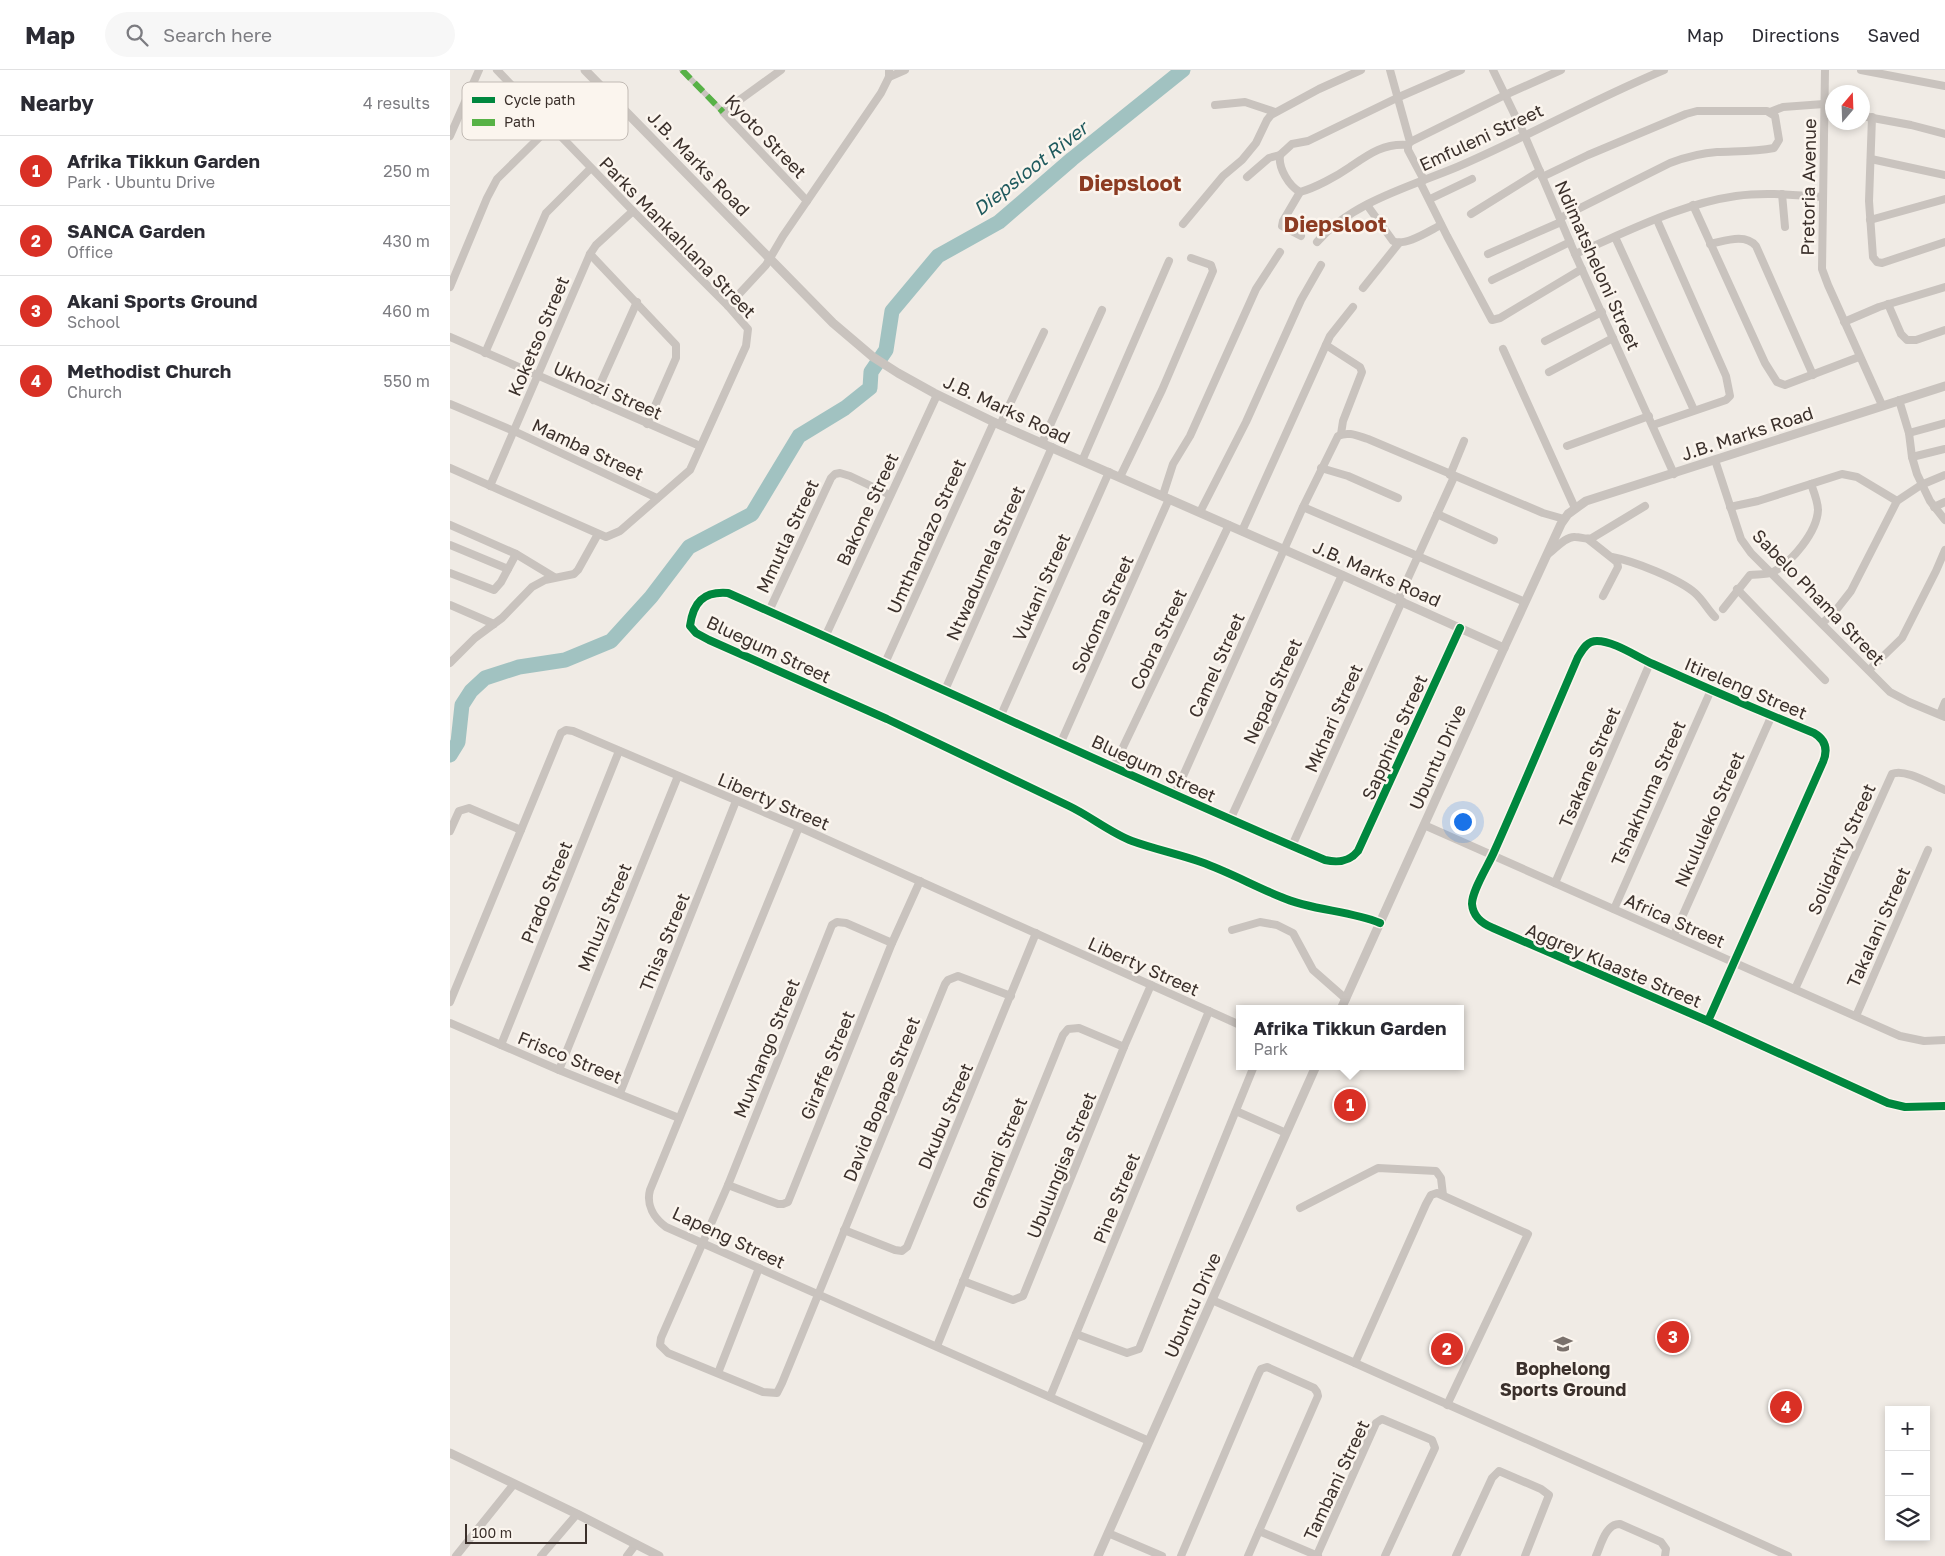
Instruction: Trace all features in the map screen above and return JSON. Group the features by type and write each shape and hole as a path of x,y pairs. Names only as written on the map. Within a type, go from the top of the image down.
{"street":[{"path":"474,82 479,70"},
{"name":"Parks Mankahlana Street","path":"497,70 508,82"},
{"name":"J.B. Marks Road","path":"585,70 597,82"},
{"name":"Kyoto Street","path":"682,70 807,201"},
{"path":"722,112 781,70"},
{"path":"728,306 770,259 783,236 881,93 889,74 905,70"},
{"path":"1183,224 1223,176 1242,160 1256,143 1267,120 1275,112 1360,70"},
{"path":"1390,70 1399,97 1409,143 1408,150 1441,225 1492,320 1500,318 1582,269"},
{"path":"1247,178 1269,158 1280,155 1292,144 1308,141 1399,97 1461,70"},
{"name":"Ndimatsheloni Street","path":"1493,70 1524,134 1575,254 1674,474"},
{"path":"1301,236 1282,226 1300,192 1342,172 1374,150 1396,144 1409,143 1505,94 1561,70"},
{"name":"Emfuleni Street","path":"1317,242 1335,223 1367,204 1457,167 1664,70"},
{"name":"Pretoria Avenue","path":"1824,70 1825,85"},
{"path":"1862,70 1945,86"},
{"path":"1215,106 1245,102 1275,112"},
{"path":"1471,214 1541,174 1686,114 1714,110 1770,112 1783,107 1825,109"},
{"path":"450,136 462,109"},
{"path":"1488,254 1561,220 1670,163 1693,155 1774,148 1779,140 1775,116 1770,112"},
{"name":"J.B. Marks Road","path":"628,114 833,323 873,357 898,373 937,395 1052,448 1285,549 1504,648"},
{"path":"1945,134 1872,117 1869,201 1871,251 1872,257 1877,262 1882,263 1945,242"},
{"name":"Pretoria Avenue","path":"1826,130 1822,269 1859,357 1882,405"},
{"path":"450,287 487,198 497,179 536,140"},
{"name":"Parks Mankahlana Street","path":"564,140 728,306 746,326 748,335 746,346 690,470 680,481 657,498 620,531 606,537 598,534"},
{"path":"1280,155 1280,163 1284,173 1293,187 1300,192"},
{"path":"1871,159 1945,175"},
{"path":"485,352 546,213 591,168"},
{"path":"1430,199 1472,179"},
{"path":"1782,194 1785,227"},
{"path":"1575,254 1693,205 1734,196 1782,194 1823,197"},
{"path":"1870,220 1945,199"},
{"path":"1367,204 1393,241 1399,243"},
{"path":"1693,205 1765,363 1777,382 1785,385 1859,357"},
{"name":"Koketso Street","path":"490,486 590,254 596,245 632,211"},
{"path":"1653,425 1726,400 1730,396 1729,386 1657,220"},
{"path":"1363,288 1399,243 1441,225"},
{"path":"1615,237 1694,410"},
{"path":"1710,244 1738,238 1750,240 1756,246 1813,375"},
{"path":"1492,280 1570,242"},
{"name":"Sokoma Street","path":"1061,742 1166,497 1173,464 1190,436 1256,289 1280,252"},
{"path":"590,254 672,340 677,350 676,358 647,424"},
{"path":"1120,477 1162,390 1213,271 1211,266 1191,258"},
{"path":"1082,460 1169,262"},
{"path":"1200,512 1235,444 1301,300 1321,265"},
{"path":"1844,322 1888,304 1945,287"},
{"path":"593,400 637,302"},
{"path":"1888,304 1901,334 1907,340 1912,341 1945,330"},
{"path":"1242,531 1330,336 1353,307"},
{"path":"1042,443 1102,310"},
{"path":"1545,341 1602,312"},
{"name":"Umthandazo Street","path":"885,663 997,423 1044,332"},
{"name":"Ukhozi Street","path":"450,337 700,446"},
{"path":"1549,372 1613,338"},
{"name":"Camel Street","path":"1175,794 1303,507 1333,443 1341,434 1343,422 1362,372 1360,367 1326,345"},
{"path":"1503,349 1575,508"},
{"name":"J.B. Marks Road","path":"1564,520 1575,508 1586,501 1945,386"},
{"name":"Bakone Street","path":"825,637 937,395"},
{"path":"1899,400 1909,433 1912,457 1921,485 1934,507 1945,520"},
{"name":"Mamba Street","path":"450,404 514,431 657,498"},
{"path":"1567,446 1649,416"},
{"path":"1909,433 1945,423"},
{"path":"1341,434 1352,434 1368,439 1452,476 1564,520"},
{"name":"Mkhari Street","path":"1292,846 1438,514 1464,440"},
{"name":"Ntwadumela Street","path":"945,690 1052,448"},
{"path":"1912,457 1945,449"},
{"name":"Sabelo Phama Street","path":"1715,460 1740,539 1771,573 1890,692 1942,716"},
{"path":"450,468 598,534 574,574 554,577 532,587 494,624 475,638 450,664"},
{"path":"1322,468 1348,476 1398,498"},
{"name":"Vukani Street","path":"1001,715 1109,472"},
{"name":"Mmutla Street","path":"769,611 831,478 835,474 845,475 890,495"},
{"path":"1730,507 1758,501 1842,474 1857,477 1897,501"},
{"path":"1822,623 1833,614 1850,590 1897,501 1921,485 1945,475"},
{"path":"1723,609 1750,574 1771,573 1800,548 1809,536 1818,512 1811,484"},
{"path":"1934,507 1945,502"},
{"path":"1588,539 1645,506"},
{"path":"1303,507 1525,602"},
{"path":"1438,514 1494,540"},
{"name":"Ubuntu Drive","path":"1343,1005 1504,648 1564,520"},
{"path":"450,525 516,554 554,577"},
{"name":"Cobra Street","path":"1114,766 1229,525"},
{"path":"1548,554 1568,538 1575,536 1588,539 1612,557 1617,562 1618,567 1603,596"},
{"path":"450,544 508,569"},
{"path":"1869,670 1902,638 1933,578 1945,550"},
{"path":"450,573 494,590 501,582 516,554"},
{"path":"1612,557 1638,564 1686,586 1696,594 1715,617"},
{"name":"Nepad Street","path":"1230,820 1342,575"},
{"path":"1737,589 1825,680"},
{"name":"Bluegum Street","path":"1353,857 1340,862 1332,862 1230,820 728,593 716,592 707,595 691,614 690,626 696,633 709,640 887,720 1083,812 1130,840 1200,861 1281,898 1311,907 1359,915 1380,922"},
{"path":"450,605 494,624"},
{"name":"Sapphire Street","path":"1353,857 1358,851 1460,628"},
{"name":"Itireleng Street","path":"1493,855 1578,657 1584,647 1592,641 1606,642 1711,690 1818,735 1824,742 1826,754 1708,1021"},
{"name":"Tsakane Street","path":"1555,883 1650,663"},
{"name":"Tshakhuma Street","path":"1614,909 1711,690"},
{"path":"1942,716 1945,702"},
{"name":"Nkululeko Street","path":"1674,935 1772,715"},
{"name":"Liberty Street","path":"450,1002 561,733 564,730 574,732 799,828 1236,1023"},
{"name":"Prado Street","path":"501,1045 619,751"},
{"name":"Solidarity Street","path":"1794,989 1892,774 1904,772 1945,790"},
{"name":"Mhluzi Street","path":"559,1070 678,776"},
{"name":"Thisa Street","path":"620,1094 736,801"},
{"path":"450,831 459,811 469,808 521,830"},
{"name":"Africa Street","path":"1424,825 1906,1038 1945,1040"},
{"name":"Lapeng Street","path":"799,828 650,1190 649,1204 657,1219 666,1227 1149,1440"},
{"name":"Takalani Street","path":"1856,1016 1928,850"},
{"name":"Aggrey Klaaste Street","path":"1493,855 1473,897 1473,910 1481,922 1897,1106 1945,1106"},
{"name":"Giraffe Street","path":"728,1185 778,1204 788,1202 892,943 920,881"},
{"name":"Muvhango Street","path":"718,1373 668,1352 660,1345 661,1338 728,1185 832,925 837,922 846,923 892,943"},
{"path":"1232,930 1260,922 1277,925 1293,933 1313,970 1346,999"},
{"name":"Dkubu Street","path":"844,1230 894,1250 902,1251 907,1247 1036,933"},
{"name":"David Bopape Street","path":"718,1373 763,1392 777,1392 948,980 955,976 961,976 1011,996"},
{"name":"Ubulungisa Street","path":"963,1281 1013,1300 1023,1296 1151,985"},
{"name":"Pine Street","path":"1050,1397 1209,1011"},
{"name":"Frisco Street","path":"450,1023 559,1070 679,1118"},
{"name":"Ghandi Street","path":"937,1346 1066,1030 1072,1027 1080,1028 1124,1047"},
{"path":"1076,1334 1127,1353 1139,1349 1252,1070"},
{"name":"Ubuntu Drive","path":"1098,1556 1314,1070"},
{"path":"1236,1111 1286,1133"},
{"path":"1300,1208 1380,1167 1434,1170 1440,1175 1444,1195"},
{"path":"1354,1363 1429,1199 1433,1194 1444,1195 1528,1234 1447,1405"},
{"path":"718,1373 759,1268"},
{"path":"1212,1300 1788,1556"},
{"path":"1181,1556 1258,1375 1263,1367 1267,1367 1314,1388 1318,1394 1248,1556"},
{"name":"Tambani Street","path":"1318,1556 1376,1423 1382,1419 1432,1440 1435,1448 1385,1556"},
{"path":"451,1455 577,1514 659,1556"},
{"path":"1456,1556 1492,1478 1499,1471 1541,1489 1549,1495 1525,1556"},
{"path":"456,1556 514,1484"},
{"path":"541,1556 577,1514"},
{"path":"1596,1556 1610,1528 1616,1523 1661,1542 1666,1549 1665,1556"},
{"path":"1259,1531 1318,1556"},
{"path":"1108,1533 1162,1556"},
{"path":"627,1556 636,1544"}],"waterway":[{"name":"Diepsloot River","path":"450,755 458,742 462,705 471,691 485,678 519,667 565,660 611,641 651,597 689,547 752,514 799,436 845,408 870,388 871,372 886,350 892,311 938,256 999,222 1072,159 1183,70"}],"marked path":[{"path":"682,70 723,112"}],"cycle path":[{"path":"1380,923 1356,915 1293,902 1211,866 1124,838 1077,810 887,719 709,640 696,633 690,626 691,618 697,605 706,596 728,593 1175,795 1325,860 1334,861 1343,861 1355,855 1358,851 1460,628"},
{"path":"1708,1021 1823,762 1826,749 1821,739 1814,733 1693,682 1618,646 1594,641 1586,646 1578,657 1505,828 1477,885 1472,904 1476,916 1489,926 1708,1021 1888,1103 1905,1107 1945,1106"}],"place":[{"name":"Afrika Tikkun Garden","path":"1350,1105"},
{"name":"Akani Sports Ground","path":"1673,1337"},
{"name":"Bophelong Sports Ground","path":"1563,1344"},
{"name":"SANCA Garden","path":"1447,1349"},
{"name":"Methodist Church","path":"1786,1407"}],"district":[{"name":"Diepsloot","path":"1130,182"},
{"name":"Diepsloot","path":"1335,223"}]}
